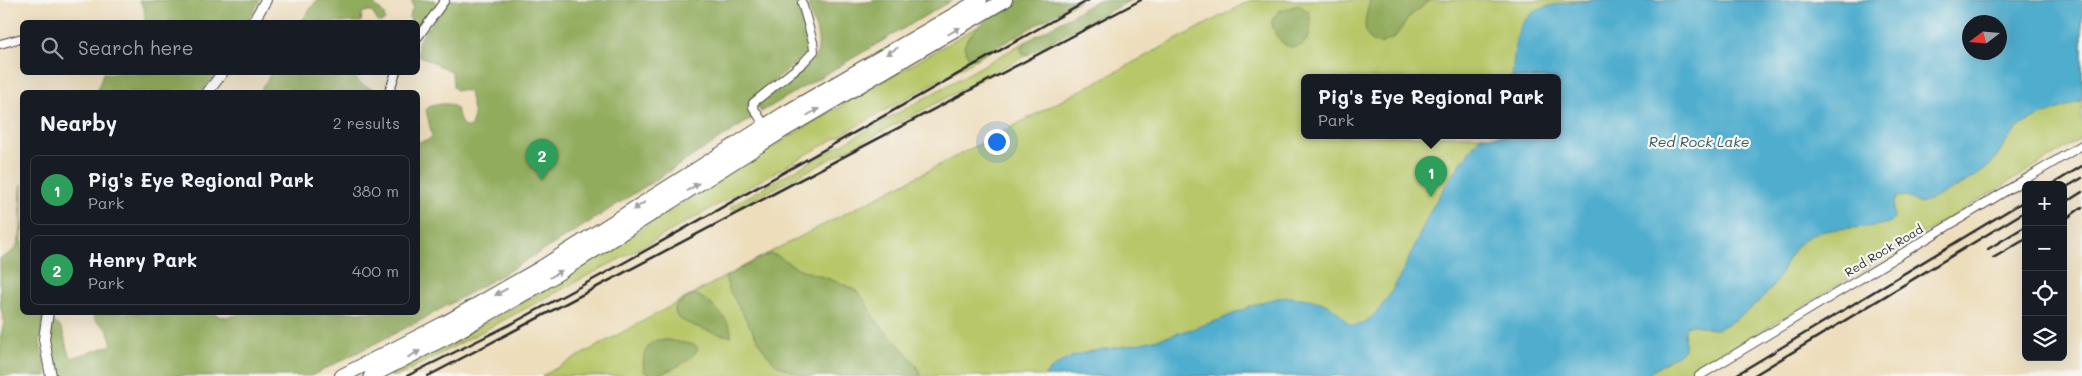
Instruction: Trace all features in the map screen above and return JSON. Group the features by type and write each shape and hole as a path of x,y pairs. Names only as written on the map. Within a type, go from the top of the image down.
{"highway":[{"path":"342,376 447,322 541,268 768,132 980,0"},
{"path":"371,376 451,335 540,284 768,132 1005,0"}],"street":[{"path":"254,20 266,0"},
{"path":"420,34 445,0"},
{"path":"768,132 753,107 753,103 804,63 814,51 802,3"},
{"path":"0,44 20,39"},
{"path":"210,90 221,75"},
{"path":"390,90 395,75"},
{"name":"Red Rock Road","path":"1698,376 2082,145"},
{"path":"48,315 44,344 52,376"}],"green space":[{"path":"139,0 260,0 249,20 145,20 144,8"},
{"path":"317,0 370,0 384,14 385,20 377,20 373,13 368,11 362,13 361,20 302,20"},
{"path":"412,0 434,0 438,5 420,29 420,20 411,20 409,17 413,8"},
{"path":"448,0 800,0 798,5 810,48 796,63 749,102 748,106 754,117 577,230 510,270 423,319 311,376 56,376 49,345 50,321 56,323 63,331 72,358 112,345 108,330 95,320 94,315 216,315 227,317 236,315 420,315 420,142 428,140 432,136 426,110 435,105 452,105 457,110 464,127 471,127 474,116 469,91 456,90 453,87 452,72 420,56 420,39"},
{"path":"877,0 952,0 761,112 758,104 793,79 815,56 818,49 818,38 808,7 809,4 860,3"},
{"path":"1020,0 1080,0 978,58 968,57 964,47 973,32 988,19"},
{"path":"1098,0 1131,0 1029,54 1022,52 1021,47 1027,41"},
{"path":"1251,0 2082,0 2082,138 1687,376 542,376 763,256"},
{"path":"1370,0 1431,0 1411,15 1394,38 1380,44 1373,41 1366,32 1365,26"},
{"path":"1298,5 1308,11 1310,15 1310,32 1305,42 1296,47 1291,47 1282,42 1275,34 1272,20 1279,11"},
{"path":"985,22 966,40 974,58 978,58 644,246 398,376 389,376 538,294 785,139"},
{"path":"1027,41 1021,47 1023,54 1029,54 734,210 730,209 731,206"},
{"path":"102,75 216,75 204,90 98,90"},
{"path":"270,75 353,75 361,84 374,90 260,90"},
{"path":"20,237 20,315 43,315 40,342 47,376 0,376 0,338 4,323 0,304 0,258 10,253 17,246"},
{"path":"772,254 800,269 840,283 856,291 862,297 875,319 914,362 921,376 805,376 781,367 774,362 765,352 730,292 725,277 763,256"},
{"path":"694,294 706,300 719,311 731,330 731,336 697,327 677,316 675,311 676,305"},
{"path":"656,340 668,340 695,345 698,349 689,359 676,367 662,373 649,375 644,371 644,357 646,349"}],"water":[{"name":"Red Rock Lake","path":"1594,0 2082,0 2082,100 2022,125 2008,138 1995,159 1986,169 1956,187 1925,202 1918,203 1906,196 1897,197 1893,205 1894,218 1891,222 1870,227 1826,231 1805,239 1795,248 1770,290 1752,308 1730,323 1717,329 1695,325 1686,327 1683,351 1645,376 1044,376 1065,360 1076,355 1164,337 1220,320 1259,303 1280,298 1295,297 1319,302 1334,309 1350,325 1363,323 1375,313 1387,298 1409,258 1432,208 1449,180 1479,139 1561,139 1561,74 1512,74 1520,28 1526,19 1535,12 1563,3"}],"railway":[{"path":"407,376 515,322 627,261 1089,0"},
{"path":"428,376 1141,0"},
{"path":"2058,181 2082,166"},
{"path":"2067,187 2082,178"},
{"path":"2067,201 2082,192"},
{"path":"1734,376 2022,202"},
{"path":"2067,218 2082,207"},
{"path":"1753,376 2022,213"},
{"path":"1988,249 2022,228"},
{"path":"1993,258 2022,241"}],"place":[{"name":"Henry Park","path":"542,180"},
{"name":"Pig's Eye Regional Park","path":"1431,197"}]}
